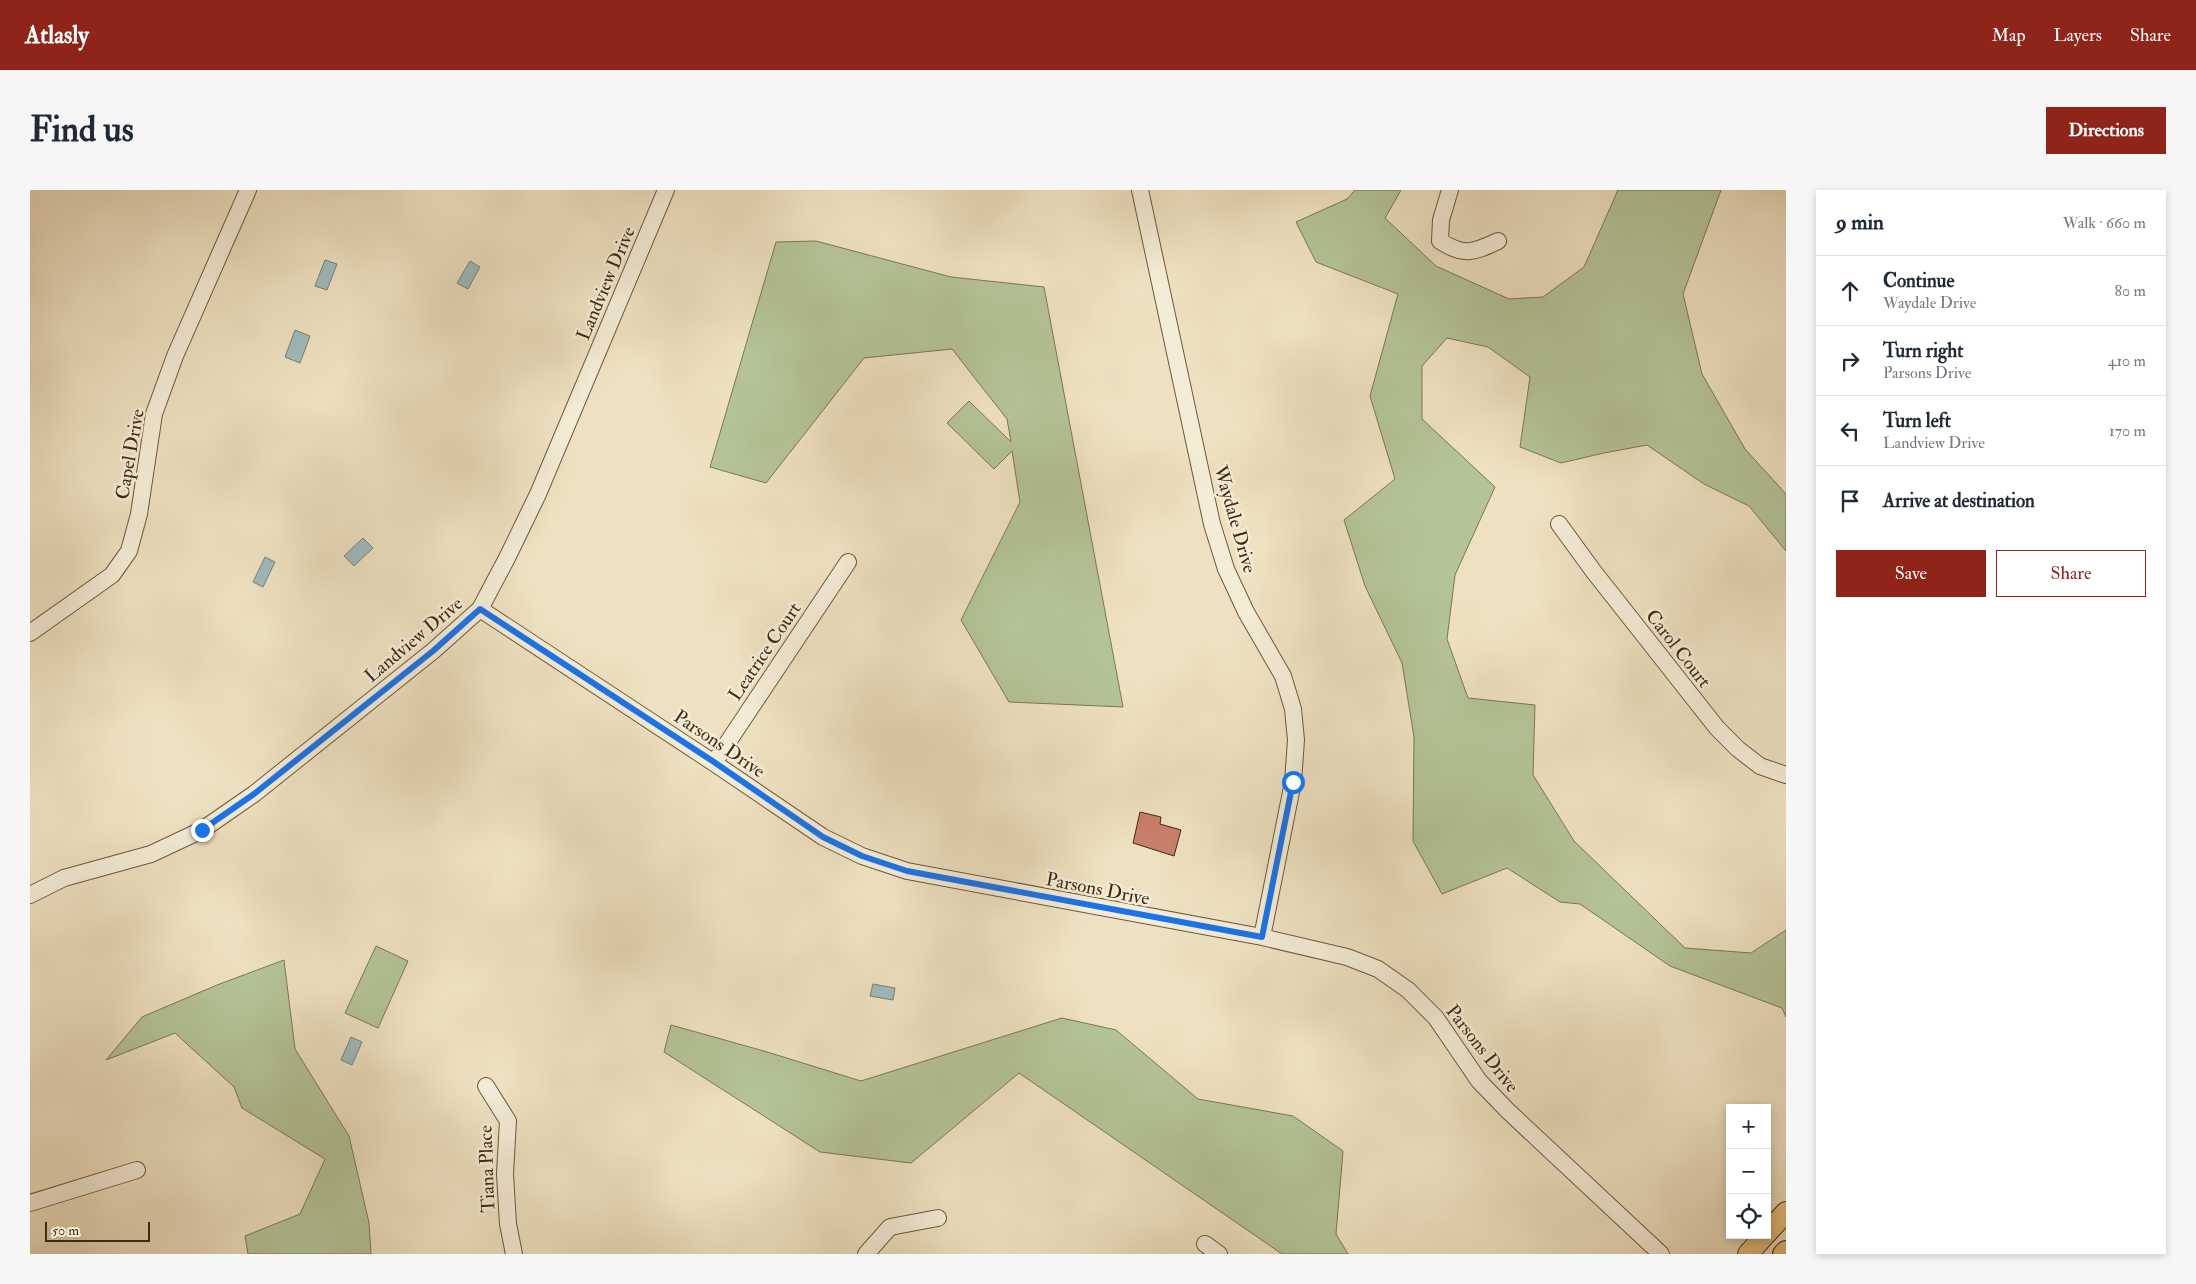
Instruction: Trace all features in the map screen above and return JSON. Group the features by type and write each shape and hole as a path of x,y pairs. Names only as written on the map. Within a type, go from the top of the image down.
{"main road":[{"path":"1771,1228 1786,1212"},
{"path":"1748,1254 1762,1239"},
{"path":"1783,1254 1786,1251"}],"street":[{"name":"Capel Drive","path":"30,633 112,575 129,551 139,514 154,414 175,356 248,190"},
{"name":"Landview Drive","path":"30,895 64,878 151,854 202,830 254,794 433,651 480,609 538,494 666,190"},
{"name":"Waydale Drive","path":"1140,190 1212,524 1226,569 1246,612 1283,676 1293,709 1296,740 1293,782 1262,937"},
{"path":"1450,190 1441,220 1440,241 1455,251 1477,251 1498,241"},
{"name":"Carol Court","path":"1559,524 1594,572 1717,728 1738,749 1760,766 1786,775"},
{"name":"Leatrice Court","path":"714,762 848,562"},
{"name":"Parsons Drive","path":"480,609 714,762 823,837 862,856 907,871 1262,937 1347,957 1378,969 1408,990 1436,1018 1479,1081 1508,1111 1661,1254"},
{"name":"Tiana Place","path":"486,1086 508,1121 505,1174 508,1224 514,1254"},
{"path":"30,1203 138,1170"},
{"path":"866,1254 890,1227 938,1218"},
{"path":"1205,1244 1219,1254"}],"green space":[{"path":"1355,190 1401,190 1385,218 1436,266 1509,299 1543,297 1584,267 1618,190 1721,190 1683,294 1702,374 1745,449 1786,494 1786,551 1749,506 1704,484 1647,445 1561,463 1520,447 1530,377 1488,347 1447,338 1422,366 1422,419 1495,487 1455,575 1447,639 1468,698 1535,705 1533,775 1574,841 1685,948 1751,953 1786,930 1786,1017 1782,1008 1670,966 1580,904 1560,902 1507,868 1442,894 1413,841 1414,737 1402,663 1365,586 1344,520 1395,479 1370,396 1398,294 1316,262 1296,222 1347,199"},
{"path":"816,241 951,277 1044,287 1123,707 1009,702 961,620 1020,502 1012,451 994,469 947,423 969,401 1011,442 1007,419 952,349 864,358 766,483 710,467 776,242"},
{"path":"376,946 408,961 378,1028 345,1013"},
{"path":"284,960 295,1049 349,1136 369,1223 371,1254 248,1254 245,1236 300,1214 325,1159 242,1108 234,1087 175,1033 106,1060 142,1017 217,985"},
{"path":"1062,1018 1116,1030 1198,1099 1293,1116 1343,1151 1336,1234 1348,1254 1282,1254 1019,1073 911,1163 820,1152 664,1052 671,1025 861,1081"}],"water":[{"path":"325,260 337,264 327,290 315,286"},
{"path":"470,261 480,267 468,289 457,283"},
{"path":"295,330 310,336 300,363 285,357"},
{"path":"363,538 373,548 354,566 344,556"},
{"path":"265,557 275,562 263,587 253,582"},
{"path":"873,984 895,988 893,1000 870,996"},
{"path":"351,1037 362,1042 352,1065 341,1060"}],"building":[{"path":"1140,812 1161,817 1160,824 1181,830 1174,856 1133,843"}],"route":[{"path":"202,830 254,794 433,651 480,609 714,762 823,837 862,856 907,871 1262,937 1293,782"}]}
